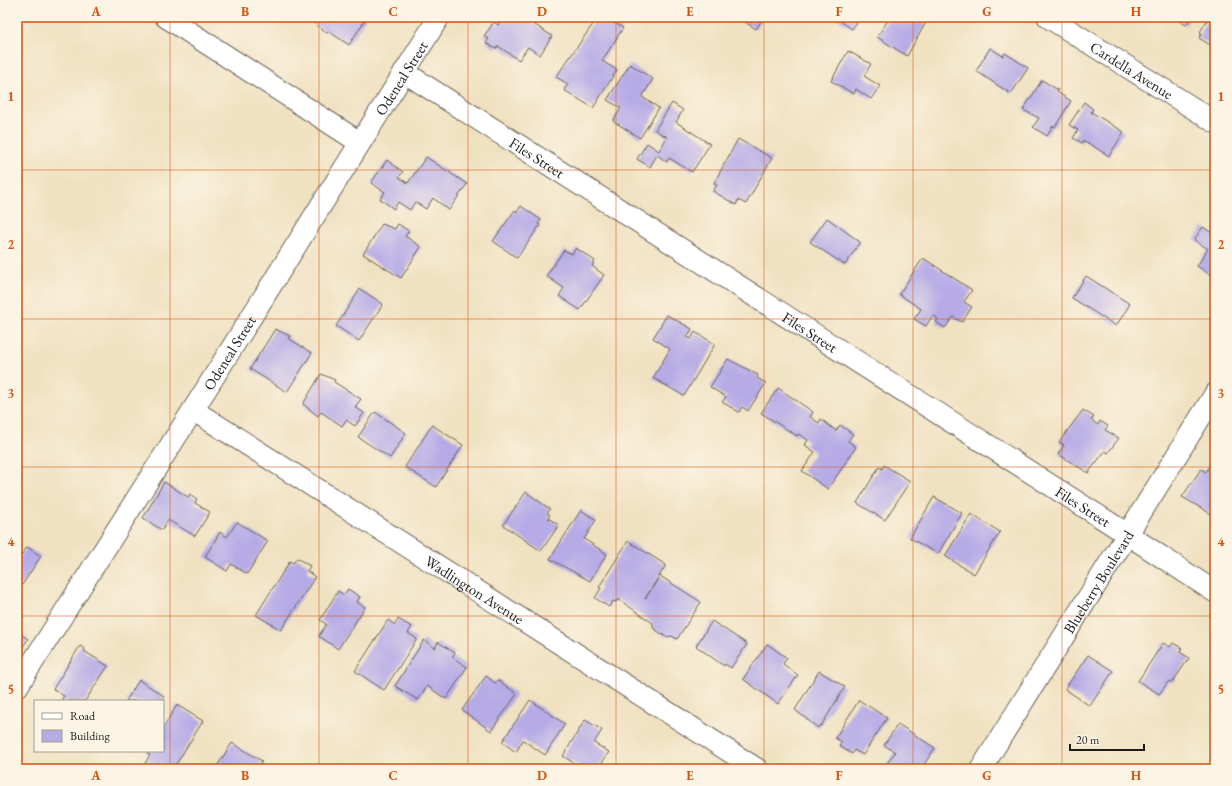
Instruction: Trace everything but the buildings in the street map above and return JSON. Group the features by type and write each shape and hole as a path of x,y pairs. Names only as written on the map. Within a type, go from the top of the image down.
{"street":[{"path":"166,17 359,142"},
{"name":"Odeneal Street","path":"17,687 193,410 359,142 439,17"},
{"name":"Cardella Avenue","path":"1048,17 1215,122"},
{"name":"Files Street","path":"404,72 1127,534 1215,592"},
{"name":"Blueberry Boulevard","path":"981,769 1215,394"},
{"name":"Wadlington Avenue","path":"193,410 757,769"}]}
